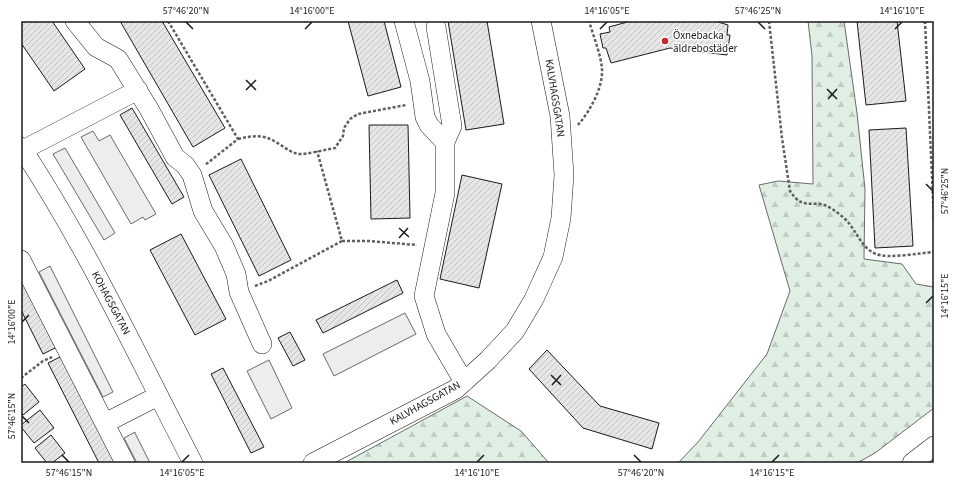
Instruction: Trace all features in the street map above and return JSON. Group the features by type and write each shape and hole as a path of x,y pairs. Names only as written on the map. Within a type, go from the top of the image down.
{"street":[{"path":"75,21 96,47 118,59 138,90 174,157 185,165 192,175 203,211 224,246 236,274 239,292 262,344"},
{"path":"404,21 420,81 425,117 429,126 445,142"},
{"name":"KALVHAGSGATAN","path":"313,463 456,389 488,360 515,331 534,299 552,257 561,218 564,175 560,116 542,21"},
{"path":"436,27 452,126 445,142 445,193 424,296 436,334 464,382"},
{"path":"22,148 109,106 138,90"},
{"name":"KOHAGSGATAN","path":"22,148 73,233 98,279 193,463"},
{"path":"21,260 125,463"},
{"path":"105,423 158,396"},
{"path":"912,463 934,446"}],"path":[{"path":"168,21 238,139"},
{"path":"561,140 573,132 582,121 593,102 600,84 602,69 589,21"},
{"path":"770,21 782,138 790,191 793,196 800,203 821,204 831,208 846,220 864,246 876,254 892,256 934,252"},
{"path":"925,21 934,221"},
{"path":"192,175 238,139 250,136 259,136 274,141 284,148 299,154 335,148 343,136 344,128 350,119 358,114 422,102"},
{"path":"317,151 342,241"},
{"path":"239,292 268,281 342,241 369,241 434,246"},
{"path":"21,378 43,361 67,350"}],"green space":[{"path":"808,21 844,21 857,113 865,189 864,259 902,264 916,284 934,287 934,408 875,453 857,463 678,463 698,442 767,354 790,291 759,185 778,181 813,184 812,56"},
{"path":"467,396 521,431 549,463 344,463"}],"shaded area":[{"path":"93,131 99,141 110,135 156,214 145,220 143,217 131,224 81,137"},
{"path":"65,148 115,233 104,240 53,154"},
{"path":"50,266 113,392 103,397 39,272"},
{"path":"405,313 416,334 334,376 323,354"},
{"path":"269,360 292,408 271,419 247,371"},
{"path":"135,432 150,463 137,463 124,438"}],"building":[{"path":"21,21 52,21 85,69 54,91 21,43"},
{"path":"120,21 162,21 225,128 193,147"},
{"path":"348,21 384,21 401,87 368,96"},
{"path":"448,21 487,21 504,124 466,130"},
{"name":"Öxnebacka äldrebostäder","path":"631,21 715,21 728,25 727,35 730,35 727,55 670,48 611,63 606,48 603,48 600,34 610,32 609,27"},
{"path":"857,21 897,21 906,101 866,105"},
{"path":"132,108 184,197 172,204 120,115"},
{"path":"369,125 408,125 410,218 371,219"},
{"path":"906,128 913,246 875,248 869,130"},
{"path":"241,159 291,260 259,276 209,175"},
{"path":"462,175 502,184 479,288 440,279"},
{"path":"181,234 226,319 195,335 150,250"},
{"path":"21,278 57,347 43,354 21,310"},
{"path":"397,280 403,293 323,333 316,320"},
{"path":"290,332 305,360 293,366 278,338"},
{"path":"547,350 600,406 659,423 652,449 583,428 529,369"},
{"path":"62,356 116,463 99,463 48,363"},
{"path":"223,368 264,447 251,453 211,374"},
{"path":"25,384 39,402 23,415 21,412 21,387"},
{"path":"40,410 54,428 34,443 21,425"},
{"path":"51,435 65,453 52,463 47,463 35,448"}],"place":[{"name":"Öxnebacka äldrebostäder","path":"665,41"}]}
